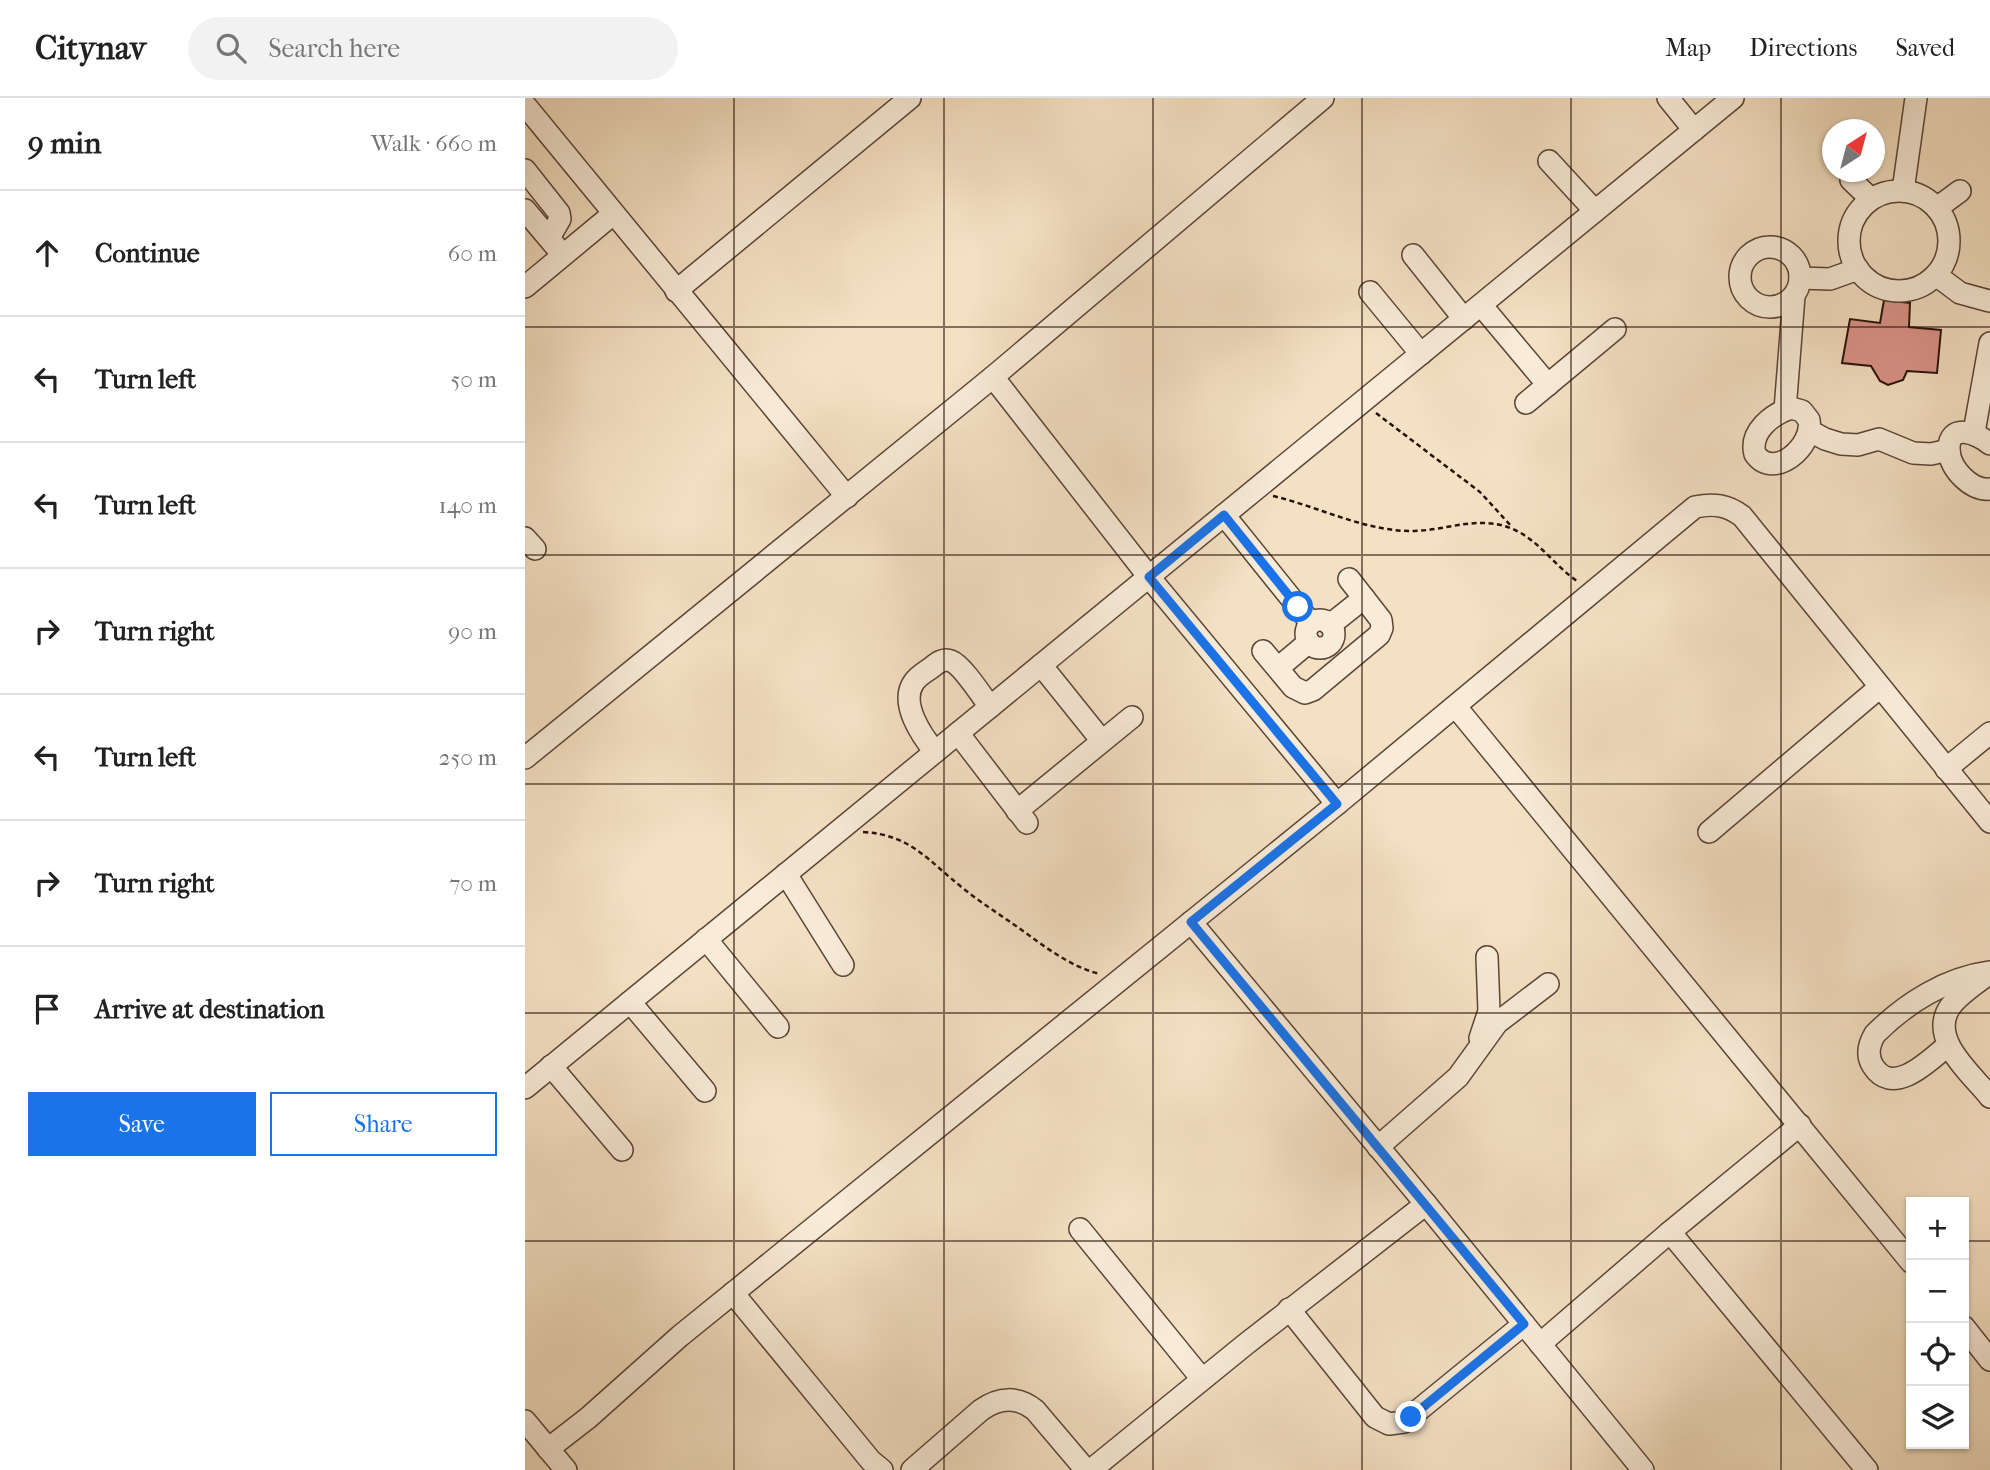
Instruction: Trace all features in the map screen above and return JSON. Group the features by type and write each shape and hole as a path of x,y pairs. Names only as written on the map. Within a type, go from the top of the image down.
{"street":[{"path":"676,291 910,98"},
{"path":"525,758 993,377 1323,98"},
{"path":"1668,98 1694,130"},
{"path":"525,1088 1734,98"},
{"path":"1903,191 1916,98"},
{"path":"525,105 533,130 613,214 847,496"},
{"path":"1549,161 1595,211"},
{"path":"525,170 560,216 559,223 549,238"},
{"path":"1853,182 1871,199"},
{"path":"1891,191 1903,191 1921,196 1937,208 1947,226 1949,236 1947,257 1936,275 1918,288 1896,291 1874,284 1858,269 1849,248 1849,237 1856,216 1871,199 1891,191"},
{"path":"1937,208 1960,191"},
{"path":"525,210 563,255"},
{"path":"525,288 613,214"},
{"path":"1413,255 1548,385"},
{"path":"1785,410 1797,287 1858,269"},
{"path":"1936,275 1960,293 1990,300 1990,308"},
{"path":"1370,292 1421,354"},
{"path":"1526,403 1615,329"},
{"path":"1990,343 1982,438 1962,432 1953,439 1949,450 1963,477 1976,487 1990,489"},
{"path":"993,377 1149,577 1337,804"},
{"path":"1791,408 1802,411 1809,420 1810,431 1798,450 1786,460 1773,465 1763,462 1755,454 1756,438 1771,418 1785,410 1791,408"},
{"path":"1810,431 1841,444 1858,445 1879,439 1913,453 1931,454 1949,450"},
{"path":"548,1448 733,1293 1456,707 1695,507 1720,505 1732,509 1751,525 1990,822"},
{"path":"1224,515 1345,663"},
{"path":"1263,651 1297,690 1305,693 1313,690 1379,635 1381,620 1349,579"},
{"path":"1278,668 1364,598"},
{"path":"935,752 921,732 909,704 910,689 919,677 940,661 950,661 990,707"},
{"path":"1041,665 1102,741"},
{"path":"1709,832 1879,687"},
{"path":"1456,707 1909,1260"},
{"path":"958,733 1022,817 1102,741 1132,717"},
{"path":"1946,769 1990,733"},
{"path":"786,874 843,965"},
{"path":"1191,922 1643,1470"},
{"path":"706,939 778,1027"},
{"path":"1475,1053 1489,1011 1487,957"},
{"path":"1990,973 1951,1005 1944,1025 1948,1045 1990,1097"},
{"path":"1948,1045 1903,1078 1893,1079 1876,1070 1868,1052 1875,1034 1921,998 1947,983 1990,973"},
{"path":"1378,1147 1447,1087 1467,1066 1497,1023 1548,984"},
{"path":"630,1002 705,1091"},
{"path":"551,1066 622,1150"},
{"path":"1540,1344 1800,1125"},
{"path":"912,1470 981,1410 999,1400 1009,1399 1027,1404 1035,1410 1088,1470 1289,1309 1426,1204"},
{"path":"1080,1229 1202,1379"},
{"path":"1670,1232 1867,1470"},
{"path":"733,1293 871,1461 882,1470"},
{"path":"1289,1309 1375,1417 1389,1424 1404,1422 1411,1417 1524,1324"},
{"path":"1969,1333 1990,1360"},
{"path":"525,1420 566,1470"}],"path":[{"path":"1362,402 1480,492 1514,530 1536,544 1568,575 1593,591"},
{"path":"1253,492 1303,503 1383,529 1416,531 1476,522 1514,530"},
{"path":"862,832 886,835 909,843 964,889 1059,957 1083,969 1122,978"}],"building":[{"path":"1884,300 1910,303 1909,327 1941,330 1937,373 1907,371 1903,380 1888,385 1880,381 1871,366 1842,363 1850,319 1880,323"}],"route":[{"path":"1298,607 1224,515 1149,577 1337,804 1191,922 1524,1324 1411,1417"}]}
